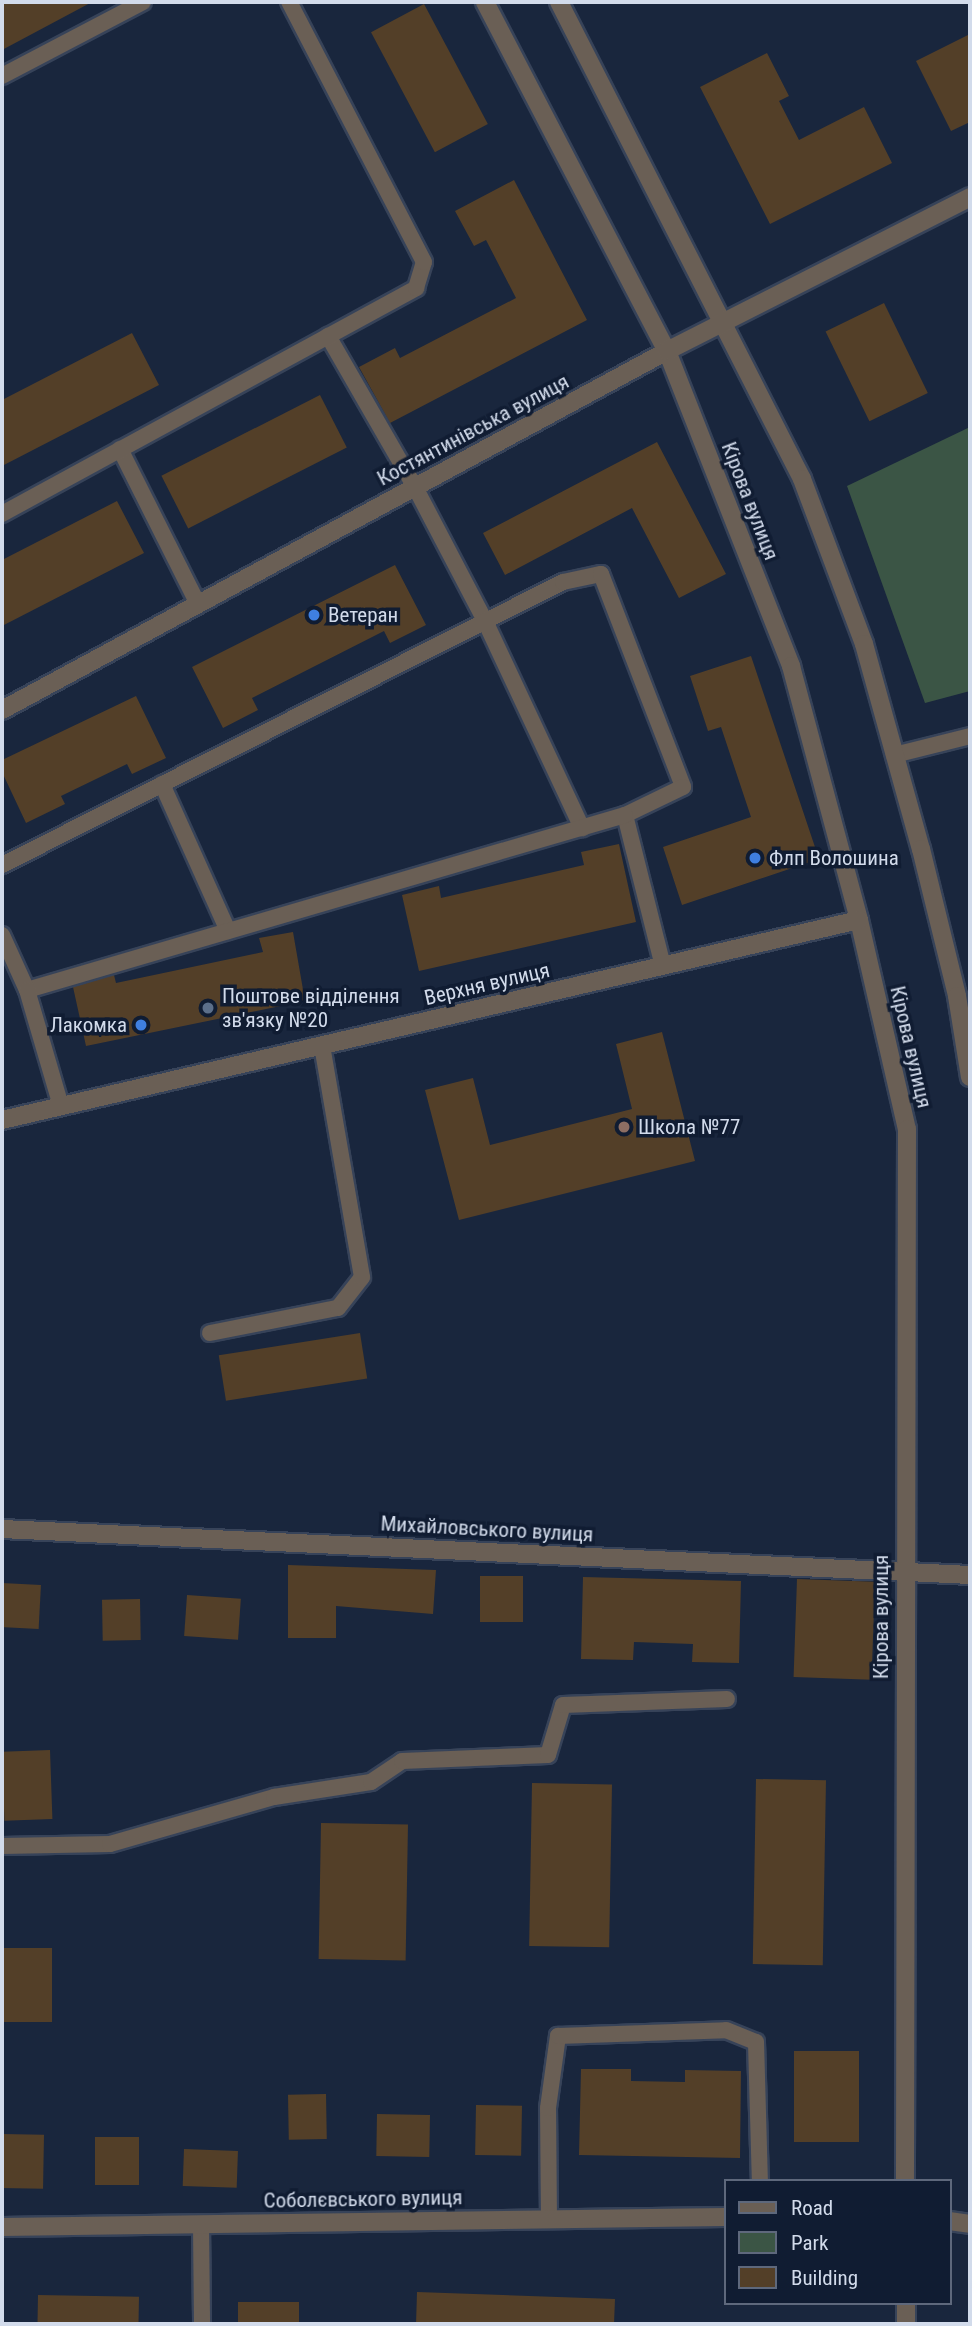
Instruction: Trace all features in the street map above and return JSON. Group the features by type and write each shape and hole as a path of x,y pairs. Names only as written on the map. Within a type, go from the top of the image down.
{"street":[{"name":"Кірова вулиця","path":"485,2 667,351 791,666 859,920 907,1129 903,1571 905,2179"},
{"path":"559,2 725,322 802,479 864,644 957,996 969,1066"},
{"name":"Костянтинівська вулиця","path":"2,710 667,351 970,197"},
{"name":"Верхня вулиця","path":"2,1120 859,920"},
{"name":"Михайловського вулиця","path":"2,1529 970,1575"},
{"name":"Соболєвського вулиця","path":"2,2227 724,2217"},
{"path":"951,2221 970,2224"},
{"path":"906,2305 906,2324"}],"lane":[{"path":"2,76 143,2"},
{"path":"2,514 416,288 424,262 289,2"},
{"path":"328,336 415,487 485,621 582,828"},
{"path":"120,449 198,604"},
{"path":"2,865 562,582 601,574 683,787 625,816 27,990"},
{"path":"894,755 970,736"},
{"path":"162,784 228,932"},
{"path":"625,816 663,966"},
{"path":"2,935 27,990 61,1107"},
{"path":"210,1333 338,1308 362,1277 322,1045"},
{"path":"2,1846 110,1844 274,1797 371,1782 402,1761 548,1755 563,1705 727,1699"},
{"path":"548,2220 548,2108 558,2036 726,2030 756,2042 760,2179"},
{"path":"201,2224 202,2324"}],"green space":[{"path":"970,427 970,691 925,703 847,486"}],"building":[{"path":"2,2 92,2 2,50"},
{"path":"424,4 488,124 435,152 371,32"},
{"path":"970,34 970,122 951,131 916,61"},
{"path":"767,53 789,96 779,101 799,140 864,107 892,163 770,224 700,87"},
{"path":"514,180 587,320 390,423 359,367 395,348 400,358 516,298 486,240 474,246 455,211"},
{"path":"884,303 928,393 869,421 826,331"},
{"path":"132,333 159,385 2,466 2,400"},
{"path":"320,395 347,448 188,528 161,476"},
{"path":"657,442 726,574 679,598 632,508 505,575 483,533"},
{"path":"117,501 144,553 2,626 2,560"},
{"path":"395,565 426,625 390,643 384,631 252,698 258,710 223,728 192,667"},
{"path":"751,656 819,859 682,905 663,847 751,817 721,727 708,731 690,676"},
{"path":"136,696 166,758 132,774 127,764 61,796 65,804 26,823 2,772 2,760"},
{"path":"619,844 636,922 419,971 402,895 439,886 441,898 584,865 581,852"},
{"path":"293,932 305,1001 86,1046 73,987 114,975 116,983 263,952 259,938"},
{"name":"Школа №77","path":"662,1032 695,1161 459,1220 425,1090 473,1078 490,1145 632,1109 616,1044"},
{"path":"360,1333 367,1378 226,1401 219,1355"},
{"path":"288,1565 436,1570 433,1614 336,1606 336,1638 288,1638"},
{"path":"480,1576 523,1576 523,1622 480,1622"},
{"path":"583,1577 741,1581 739,1663 692,1662 693,1644 634,1642 633,1660 581,1659"},
{"path":"797,1579 875,1582 872,1680 794,1677"},
{"path":"2,1583 41,1585 39,1629 2,1627"},
{"path":"187,1595 241,1599 238,1640 184,1636"},
{"path":"140,1599 141,1640 103,1641 102,1600"},
{"path":"50,1750 52,1819 4,1821 2,1752"},
{"path":"756,1779 826,1780 823,1965 753,1964"},
{"path":"532,1783 612,1784 609,1947 529,1946"},
{"path":"321,1823 408,1825 406,1960 319,1959"},
{"path":"2,1948 52,1948 52,2022 2,2022"},
{"path":"794,2051 859,2051 859,2142 794,2142"},
{"path":"581,2069 631,2069 631,2081 685,2082 685,2070 741,2071 740,2158 579,2155"},
{"path":"326,2094 327,2139 289,2140 288,2095"},
{"path":"476,2105 522,2106 521,2156 475,2155"},
{"path":"377,2114 430,2115 429,2157 376,2156"},
{"path":"2,2134 44,2135 43,2189 2,2188"},
{"path":"95,2137 139,2137 139,2185 95,2185"},
{"path":"184,2149 238,2151 237,2188 183,2186"},
{"path":"417,2292 615,2299 614,2324 416,2324"},
{"path":"38,2295 139,2297 139,2324 37,2324"},
{"path":"238,2302 299,2302 299,2324 238,2324"}],"place":[{"name":"Ветеран","path":"314,615"},
{"name":"Флп Волошина","path":"755,858"},
{"name":"Поштове відділення зв'язку №20","path":"208,1008"},
{"name":"Лакомка","path":"141,1025"},
{"name":"Школа №77","path":"624,1127"}]}
